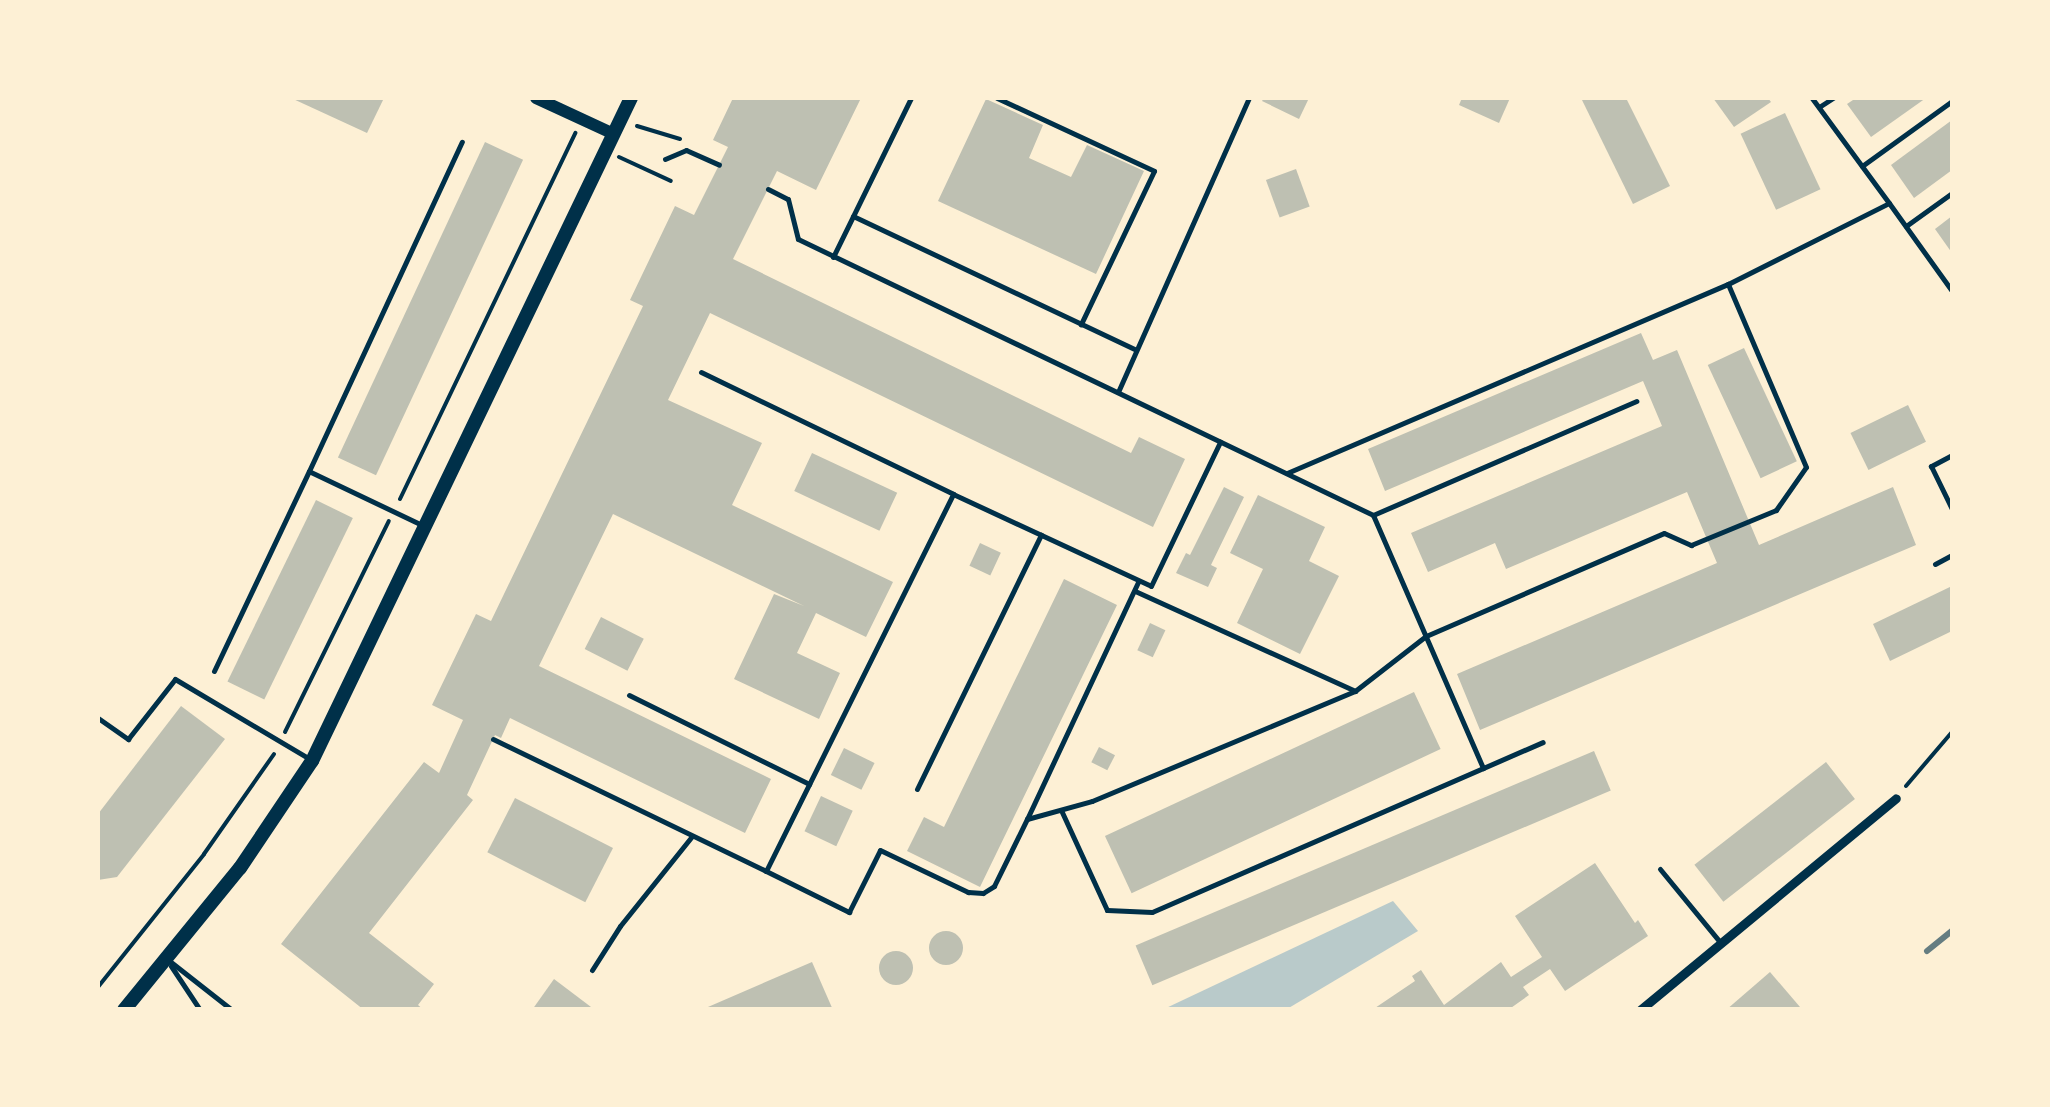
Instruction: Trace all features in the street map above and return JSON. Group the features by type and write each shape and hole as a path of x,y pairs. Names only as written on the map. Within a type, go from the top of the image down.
{"main road":[{"path":"536,98 614,134"},
{"path":"124,1010 240,868 312,761 632,98"}],"street":[{"path":"1640,1010 1896,798"}],"lane":[{"path":"834,258 910,98"},
{"path":"997,98 1154,171 1081,324"},
{"path":"1118,393 1249,98"},
{"path":"1812,98 1950,283 1952,291"},
{"path":"1819,107 1833,98"},
{"path":"1862,166 1952,101"},
{"path":"214,671 462,142"},
{"path":"666,159 686,150 718,165"},
{"path":"768,189 788,199 798,239 1373,515 1483,768"},
{"path":"1906,226 1952,192"},
{"path":"1287,473 1728,284 1889,203"},
{"path":"853,216 1136,350"},
{"path":"1027,819 1092,801 1355,691 1426,636 1664,532 1691,545 1776,510 1806,467 1728,284"},
{"path":"702,372 1151,586 1220,442"},
{"path":"1373,515 1636,400"},
{"path":"1952,455 1931,466 1952,509"},
{"path":"308,471 425,526"},
{"path":"766,871 953,494"},
{"path":"917,789 1041,535"},
{"path":"1934,564 1952,555"},
{"path":"493,738 849,912 880,850 968,892 983,892 994,886 1138,580"},
{"path":"1134,590 1355,691"},
{"path":"98,718 128,739 175,679 312,761"},
{"path":"629,696 810,784"},
{"path":"1061,810 1107,910 1152,912 1543,742"},
{"path":"592,970 620,926 692,835"},
{"path":"1660,869 1720,942"},
{"path":"167,960 200,1010"},
{"path":"167,960 232,1010"}],"path":[{"path":"98,987 204,854 280,742 574,136"},
{"path":"1896,798 1952,732"}],"shaded area":[{"path":"1393,901 1418,931 1287,1009 1164,1009"}],"building":[{"path":"291,98 384,98 367,133"},
{"path":"733,98 861,98 816,190 777,171 733,259 1131,453 1139,437 1185,459 1153,527 710,313 668,400 762,443 732,505 893,582 866,637 816,613 797,653 840,673 819,719 734,679 774,594 804,606 613,514 539,666 771,779 745,833 510,718 501,738 495,735 467,795 473,800 369,933 434,984 418,1005 424,1010 364,1010 281,944 424,762 439,773 463,720 432,705 476,614 491,621 643,306 630,300 675,206 694,215 728,147 713,140"},
{"path":"1309,98 1299,119 1262,101"},
{"path":"1462,98 1510,98 1499,123 1459,105"},
{"path":"1581,98 1626,98 1670,186 1633,204"},
{"path":"1713,98 1768,98 1771,102 1734,127"},
{"path":"1856,98 1926,98 1871,137 1847,104"},
{"path":"986,99 1043,125 1029,158 1071,177 1087,145 1144,171 1096,274 938,201"},
{"path":"1785,113 1820,189 1776,210 1741,134"},
{"path":"1952,120 1952,170 1914,198 1891,165"},
{"path":"485,142 523,160 376,475 338,457"},
{"path":"1296,169 1310,207 1280,218 1266,180"},
{"path":"1952,216 1952,253 1935,229"},
{"path":"1641,333 1653,360 1677,350 1759,545 1893,487 1916,545 1480,730 1457,674 1717,563 1687,492 1506,569 1495,543 1428,572 1411,533 1662,426 1643,381 1385,491 1368,449"},
{"path":"1744,348 1797,461 1761,478 1708,365"},
{"path":"1908,405 1926,442 1868,470 1850,433"},
{"path":"812,453 897,493 879,531 794,491"},
{"path":"1224,487 1244,497 1211,565 1217,568 1208,587 1176,573 1186,553 1190,555"},
{"path":"1258,495 1325,527 1309,561 1339,576 1300,654 1237,623 1263,569 1230,553"},
{"path":"316,500 353,518 264,700 227,682"},
{"path":"980,543 1001,553 990,575 969,566"},
{"path":"1064,579 1117,605 980,887 907,851 924,817 944,827"},
{"path":"1952,586 1952,631 1890,661 1873,624"},
{"path":"601,617 644,639 627,671 585,649"},
{"path":"1150,623 1165,630 1153,657 1137,650"},
{"path":"1414,692 1441,749 1132,893 1105,836"},
{"path":"181,706 225,739 117,877 98,880 98,814"},
{"path":"1099,747 1115,755 1107,770 1091,762"},
{"path":"844,748 875,763 861,790 831,775"},
{"path":"1594,751 1611,791 1152,985 1136,946"},
{"path":"1826,762 1855,799 1723,902 1694,865"},
{"path":"821,796 853,811 836,846 805,831"},
{"path":"515,798 613,848 585,902 487,852"},
{"path":"1595,863 1648,936 1565,991 1550,969 1523,987 1529,995 1508,1010 1372,1010 1415,981 1412,976 1421,970 1444,1005 1501,962 1511,977 1542,957 1515,916"},
{"path":"946,931 958,936 963,948 958,960 946,965 934,960 929,948 934,936"},
{"path":"896,951 908,956 913,968 908,980 896,985 884,980 879,968 884,956"},
{"path":"812,962 833,1010 701,1010"},
{"path":"1770,972 1800,1007 1726,1010"},
{"path":"554,979 595,1010 532,1010"}],"railway":[{"path":"1927,951 1952,931"}]}
